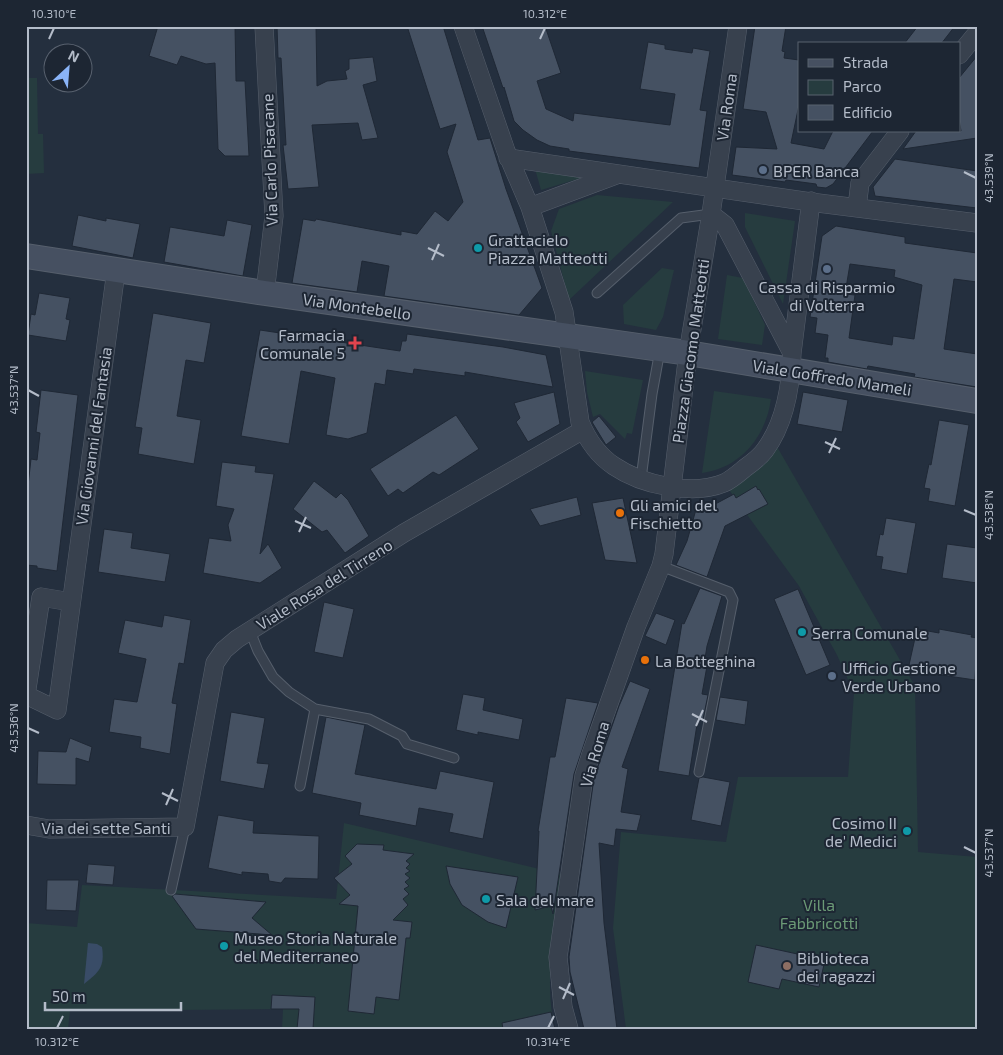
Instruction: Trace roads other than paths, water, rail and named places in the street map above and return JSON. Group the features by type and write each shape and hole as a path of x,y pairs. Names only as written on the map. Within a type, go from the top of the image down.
{"street":[{"name":"Via Carlo Pisacane","path":"264,26 274,206 264,293"},
{"path":"463,26 508,158 530,207 564,312 577,406 584,432 598,451 614,466 641,479 672,487 698,488 724,483 765,450 779,423 785,405 815,202"},
{"name":"Via Roma","path":"715,188 738,26"},
{"path":"960,55 977,33"},
{"path":"857,207 860,183 899,132"},
{"path":"508,158 977,224"},
{"path":"530,207 617,174"},
{"name":"Piazza Giacomo Matteotti","path":"672,487 688,353 715,188"},
{"path":"711,214 725,225 792,362"},
{"name":"Via Montebello","path":"26,256 264,293 688,353"},
{"name":"Via Giovanni del Fantasia","path":"71,602 34,596 26,694 57,710 116,271"},
{"name":"Viale Goffredo Mameli","path":"688,353 792,362 977,401"},
{"name":"Viale Rosa del Tirreno","path":"185,827 215,663 224,650 250,631 404,533 576,434 584,432"},
{"name":"Via Roma","path":"569,1029 563,1007 558,957 584,776 636,627 664,554 672,487"},
{"name":"Via dei sette Santi","path":"26,825 49,829 185,827"}],"lane":[{"path":"597,293 681,218 711,214"},
{"path":"641,479 652,394 660,350"},
{"path":"660,566 729,592 733,600 699,772"},
{"path":"250,631 258,651 273,677 289,692 315,709 368,719 402,736 407,744 454,758"},
{"path":"300,786 315,709"},
{"path":"172,890 185,827"}],"water":[{"path":"88,943 97,944 102,947 103,960 100,969 84,984"}],"place":[{"name":"BPER Banca","path":"763,170"},
{"name":"Grattacielo Piazza Matteotti","path":"478,248"},
{"name":"Cassa di Risparmio di Volterra","path":"827,269"},
{"name":"Farmacia Comunale 5","path":"355,343"},
{"name":"Gli amici del Fischietto","path":"620,513"},
{"name":"Serra Comunale","path":"802,632"},
{"name":"La Botteghina","path":"645,660"},
{"name":"Ufficio Gestione Verde Urbano","path":"832,676"},
{"name":"Cosimo II de' Medici","path":"907,831"},
{"name":"Sala del mare","path":"486,899"},
{"name":"Museo Storia Naturale del Mediterraneo","path":"224,946"},
{"name":"Biblioteca dei ragazzi","path":"787,966"}],"park label":[{"name":"Villa Fabbricotti","path":"819,913"}]}
